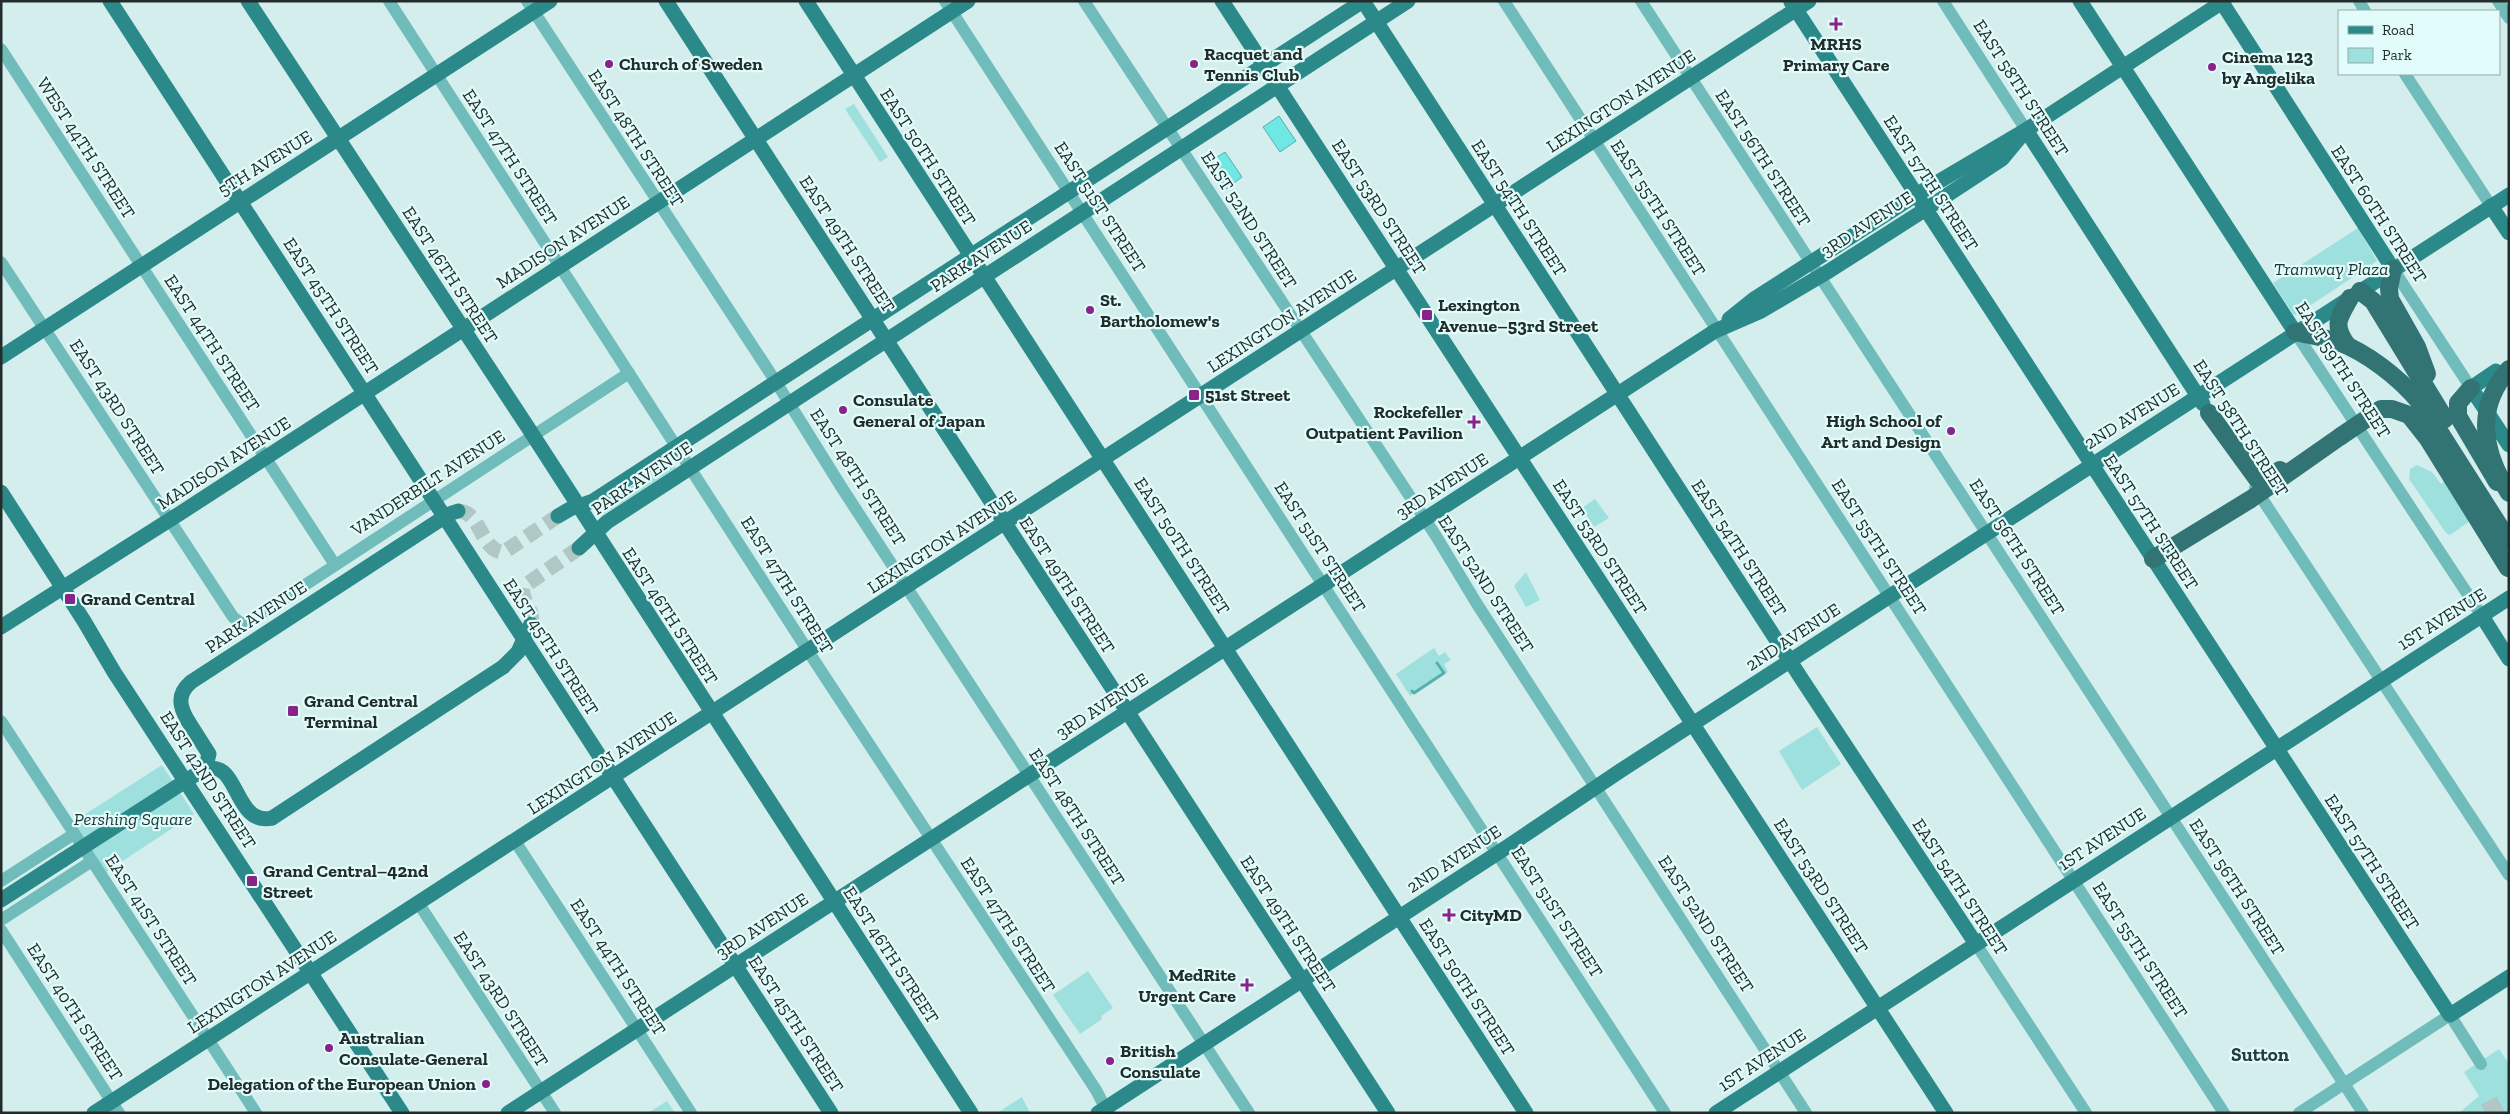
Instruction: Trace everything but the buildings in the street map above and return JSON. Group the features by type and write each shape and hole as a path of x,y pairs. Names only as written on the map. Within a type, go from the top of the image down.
{"highway":[{"path":"2393,270 2388,288 2390,300 2422,355 2434,401"},
{"path":"2509,518 2373,301 2355,294 2338,326 2338,332 2347,345 2392,377 2418,400 2509,540"},
{"path":"2296,332 2347,345"},
{"path":"2502,370 2493,394 2485,433 2488,452 2494,468 2509,493"},
{"path":"2471,388 2458,403 2459,420 2509,501"},
{"path":"2153,559 2260,494 2381,409 2392,408 2409,415 2428,439 2509,569"},
{"path":"2209,413 2259,480 2266,479 2315,455"}],"main road":[{"name":"EAST 45TH STREET","path":"110,1 831,1113"},
{"name":"EAST 46TH STREET","path":"248,1 533,436 711,714 971,1113"},
{"name":"5TH AVENUE","path":"1,358 239,201 437,76 530,7 550,1"},
{"name":"EAST 49TH STREET","path":"666,1 1388,1113"},
{"name":"EAST 50TH STREET","path":"806,1 1526,1113"},
{"name":"MADISON AVENUE","path":"1,627 464,330 560,265 853,76 949,6 968,1"},
{"name":"EAST 53RD STREET","path":"1222,1 1946,1113"},
{"name":"PARK AVENUE","path":"558,516 593,501 1363,1"},
{"name":"EAST 54TH STREET","path":"1363,1 1790,662 1976,944"},
{"name":"PARK AVENUE","path":"579,548 606,522 1408,1"},
{"name":"EAST 59TH STREET","path":"2080,1 2296,332"},
{"name":"3RD AVENUE","path":"508,1113 1716,331 1754,299 1916,194 2026,130 2222,2"},
{"name":"EAST 60TH STREET","path":"2222,2 2393,270"},
{"name":"LEXINGTON AVENUE","path":"94,1113 115,1107 208,1039 1495,206 1690,78 1798,4"},
{"name":"EAST 57TH STREET","path":"1798,4 1916,194 2450,1015"},
{"name":"3RD AVENUE","path":"1716,331 1761,311 1820,277 1926,209 2002,159 2026,130"},
{"name":"EAST 58TH STREET","path":"2026,130 2209,413"},
{"path":"1941,179 1976,176"},
{"name":"2ND AVENUE","path":"1104,1111 1692,724 2509,195"},
{"path":"2491,206 2509,233"},
{"path":"2471,388 2502,370"},
{"name":"EAST 60TH STREET","path":"2471,388 2509,445"},
{"name":"EAST 42ND STREET","path":"1,492 114,672 402,1113"},
{"name":"PARK AVENUE","path":"198,773 207,762 209,754 182,710 180,700 185,687 449,514 458,511"},
{"name":"1ST AVENUE","path":"1716,1113 2509,598"},
{"name":"EAST 59TH STREET","path":"2482,616 2509,659"},
{"path":"1,900 198,773 211,769 219,769 251,814 262,819 272,818 509,663 520,649 531,624"},
{"path":"2450,1015 2509,977"}],"street":[{"name":"EAST 47TH STREET","path":"389,1 678,446 808,651 932,838 1104,1111"},
{"name":"EAST 52ND STREET","path":"1084,1 1424,520 1806,1113"},
{"name":"EAST 55TH STREET","path":"1504,1 2224,1113"},
{"name":"EAST 56TH STREET","path":"1641,1 2363,1113"},
{"name":"EAST 58TH STREET","path":"1943,1 2026,130"},
{"path":"2498,1 2509,18"},
{"name":"EAST 51ST STREET","path":"949,6 1665,1113"},
{"name":"EAST 48TH STREET","path":"530,7 790,403 842,488 1249,1113"},
{"name":"WEST 44TH STREET","path":"1,49 142,265"},
{"path":"2407,75 2491,206"},
{"name":"EAST 43RD STREET","path":"1,262 235,619 242,624 247,623"},
{"name":"EAST 44TH STREET","path":"142,265 335,565"},
{"name":"EAST 60TH STREET","path":"2393,270 2471,388"},
{"name":"EAST 59TH STREET","path":"2296,332 2482,616"},
{"name":"VANDERBILT AVENUE","path":"247,623 629,373"},
{"name":"EAST 58TH STREET","path":"2209,413 2509,875"},
{"name":"EAST 41ST STREET","path":"1,721 256,1113"},
{"path":"1,881 74,834"},
{"name":"EAST 44TH STREET","path":"515,841 691,1113"},
{"path":"1,920 92,861"},
{"name":"EAST 43RD STREET","path":"418,904 555,1113"},
{"name":"EAST 40TH STREET","path":"1,930 115,1107"},
{"name":"EAST 54TH STREET","path":"1976,944 2086,1113"},
{"path":"2300,1113 2450,1015"},
{"name":"EAST 57TH STREET","path":"2450,1015 2481,1064"}],"green space":[{"path":"854,104 888,157 880,162 845,109"},
{"name":"Tramway Plaza","path":"2358,228 2377,261 2296,315 2293,314 2273,283"},
{"path":"671,461 676,468 601,516 596,509"},
{"path":"2417,465 2432,472 2441,484 2446,480 2470,521 2450,535 2446,533 2409,479 2410,469"},
{"path":"1595,499 1609,518 1594,527 1582,508"},
{"path":"1526,572 1540,600 1526,607 1514,586"},
{"path":"1434,648 1439,656 1445,652 1451,660 1444,664 1448,672 1410,696 1396,674"},
{"path":"1817,727 1841,764 1802,790 1779,751"},
{"name":"Pershing Square","path":"162,765 194,814 106,872 73,822"},
{"path":"1088,971 1113,1008 1101,1016 1102,1019 1080,1034 1053,995"},
{"path":"2499,1049 2509,1064 2509,1113 2459,1113 2479,1096 2464,1072"},
{"path":"1022,1097 1030,1113 997,1113"},
{"path":"667,1101 675,1113 648,1113"}],"shaded area":[{"path":"1279,116 1296,141 1280,152 1263,127"},
{"path":"1225,152 1242,177 1226,189 1208,163"}],"waterway":[{"path":"1412,691 1414,693 1444,673 1437,663"}],"tunnel":[{"path":"458,511 471,517 488,543 493,549 500,552 507,550 558,516"},
{"path":"531,624 531,614 524,597 523,587 579,548"},
{"path":"2485,1113 2509,1100"}],"place":[{"name":"MRHS Primary Care","path":"1836,24"},
{"name":"Church of Sweden","path":"609,64"},
{"name":"Racquet and Tennis Club","path":"1194,64"},
{"name":"Cinema 123 by Angelika","path":"2212,67"},
{"name":"St. Bartholomew's","path":"1090,310"},
{"name":"Lexington Avenue–53rd Street","path":"1427,315"},
{"name":"51st Street","path":"1194,395"},
{"name":"Consulate General of Japan","path":"843,410"},
{"name":"Rockefeller Outpatient Pavilion","path":"1474,422"},
{"name":"High School of Art and Design","path":"1951,431"},
{"name":"Grand Central","path":"70,599"},
{"name":"Grand Central Terminal","path":"293,711"},
{"name":"Grand Central–42nd Street","path":"252,881"},
{"name":"CityMD","path":"1449,915"},
{"name":"MedRite Urgent Care","path":"1247,985"},
{"name":"Australian Consulate-General","path":"329,1048"},
{"name":"British Consulate","path":"1110,1061"},
{"name":"Delegation of the European Union","path":"486,1084"}],"district":[{"name":"Sutton","path":"2260,1054"}]}
